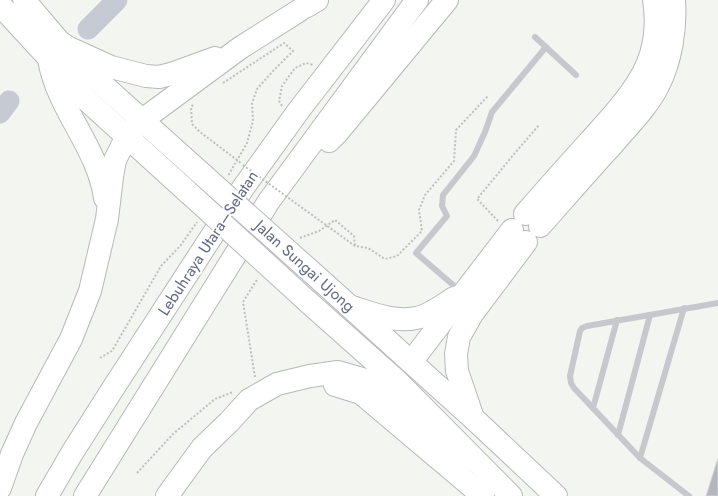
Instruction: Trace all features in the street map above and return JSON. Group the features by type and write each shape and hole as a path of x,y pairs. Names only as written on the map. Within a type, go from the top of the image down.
{"highway":[{"name":"Lebuhraya Utara–Selatan","path":"47,496 72,453 242,188 291,121 384,0"},
{"name":"Lebuhraya Utara–Selatan","path":"85,496 269,201 417,0"},
{"path":"269,201 337,133 448,0"},
{"path":"411,362 463,293 521,227 623,104 644,71 651,55 656,27 654,0"},
{"path":"473,418 456,371 456,354 459,337 521,227 641,112 658,87 672,46 675,10 674,0"},
{"path":"0,488 12,454 26,423 71,339 90,291 108,220 115,160 134,128 240,48 308,6"},
{"name":"Jalan Sungai Ujong","path":"14,12 134,128 190,194 397,381 474,460 512,496"},
{"path":"108,220 100,174 55,82 60,58 111,67 146,76 159,77 171,74 240,48"},
{"name":"Jalan Sungai Ujong","path":"134,128 203,175 473,418 556,496"},
{"path":"348,306 380,316 401,319 416,318 431,312 463,293"},
{"path":"167,496 202,448 229,422 248,400 277,384 310,376 338,372 369,380 474,460"},
{"path":"310,376 361,393 483,496"}],"lane":[{"path":"535,37 576,75"},
{"path":"463,293 416,253 447,216 442,206 443,195 474,156 492,112 546,47"},
{"path":"690,496 640,458 574,388 571,383 570,376 580,331 582,328 616,320 718,303"},
{"path":"640,458 684,308"},
{"path":"618,435 650,314"},
{"path":"593,408 616,320"}],"path":[{"path":"221,84 284,43 293,51 258,89 252,104 253,121 247,143 225,181"},
{"path":"291,121 279,101 282,86 295,68 306,63 330,70"},
{"path":"243,165 355,246 368,248 385,259 397,256 422,231 419,210 425,195 454,161 456,130 488,96"},
{"path":"196,101 191,108 192,124 200,132 237,160"},
{"path":"521,227 477,199 539,125"},
{"path":"100,358 112,351 161,266 181,245 199,219"},
{"path":"298,239 319,231 335,220 354,236 355,246"},
{"path":"255,377 243,302 259,277"},
{"path":"137,473 173,434 215,399 234,392"}],"building":[{"path":"718,458 718,496 706,496"}],"waterway":[{"path":"88,29 117,0"},
{"path":"0,113 9,101"}]}
